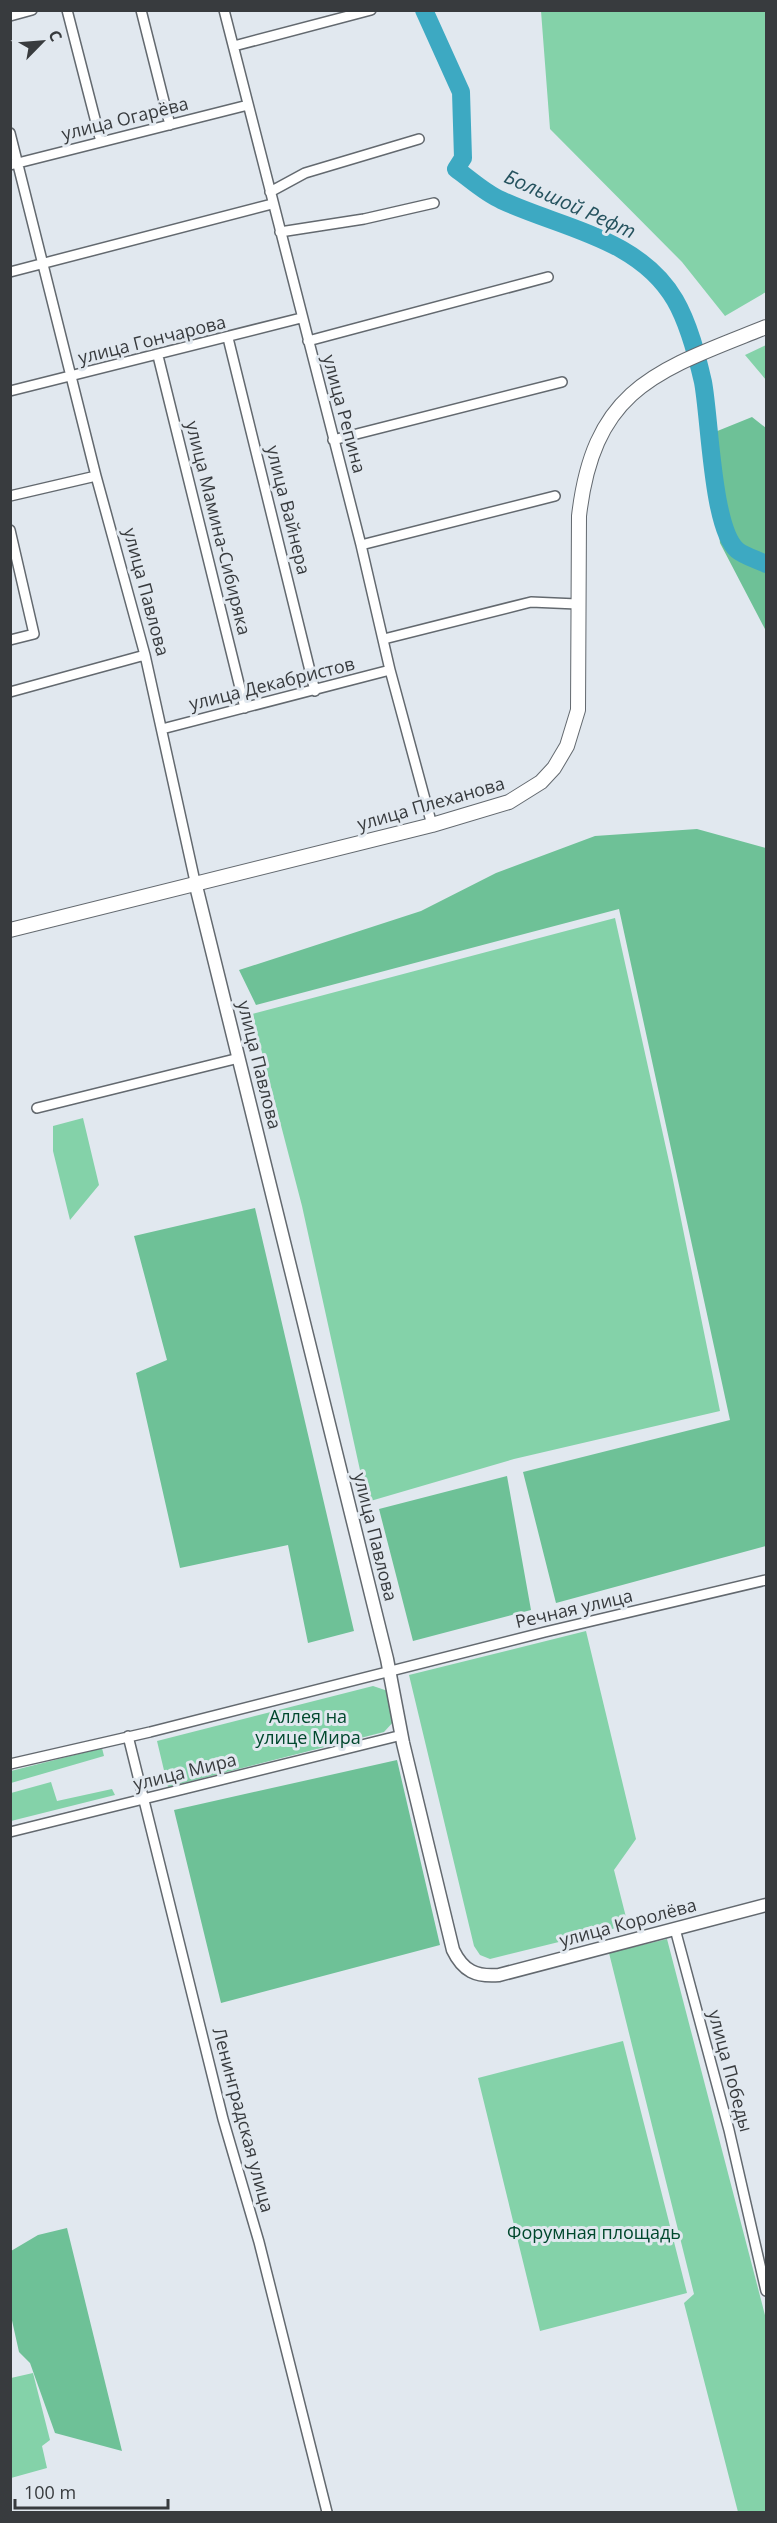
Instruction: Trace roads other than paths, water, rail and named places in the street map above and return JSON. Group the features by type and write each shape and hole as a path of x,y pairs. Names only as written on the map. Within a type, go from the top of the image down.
{"main road":[{"name":"улица Плеханова","path":"10,930 196,886 432,825 509,802 541,782 554,768 567,746 578,710 577,552 582,491 599,436 626,398 651,378 678,362 766,327"}],"street":[{"path":"10,16 32,10"},
{"path":"67,10 101,142"},
{"path":"141,10 170,125"},
{"name":"улица Репина","path":"224,10 301,318 361,545 390,670 432,825"},
{"path":"234,46 371,10"},
{"name":"улица Огарёва","path":"14,164 248,105"},
{"name":"улица Павлова","path":"10,133 14,164 43,263 96,476 145,655 196,886 390,1672 402,1735 453,1950 460,1965 471,1973 482,1977 499,1975"},
{"path":"270,192 306,173 419,139"},
{"path":"280,232 364,219 434,203"},
{"path":"10,272 272,204"},
{"path":"308,341 548,277"},
{"name":"улица Гончарова","path":"10,391 158,356 301,318"},
{"name":"улица Вайнера","path":"228,338 315,691"},
{"name":"улица Мамина-Сибиряка","path":"158,356 245,708"},
{"path":"333,440 562,382"},
{"path":"10,496 96,476"},
{"path":"361,545 555,496"},
{"path":"10,530 34,634 10,640"},
{"path":"384,639 531,602 577,604"},
{"path":"10,692 145,655"},
{"name":"улица Декабристов","path":"162,729 390,670"},
{"path":"37,1108 239,1058"},
{"name":"Речная улица","path":"390,1672 545,1632 766,1580"},
{"path":"10,1764 390,1672"},
{"name":"улица Мира","path":"10,1832 402,1735"},
{"name":"Ленинградская улица","path":"128,1736 223,2119 259,2242 327,2512"},
{"name":"улица Королёва","path":"499,1975 766,1905"},
{"name":"улица Победы","path":"675,1929 729,2130 766,2291"}],"waterway":[{"name":"Большой Рефт","path":"424,10 461,92 463,158 456,169 483,190 501,200 620,248 660,279 675,300 688,330 703,382 713,472 722,520 737,550 766,564"}],"park label":[{"name":"Аллея на улице Мира","path":"308,1727"},
{"name":"Форумная площадь","path":"594,2233"}]}
